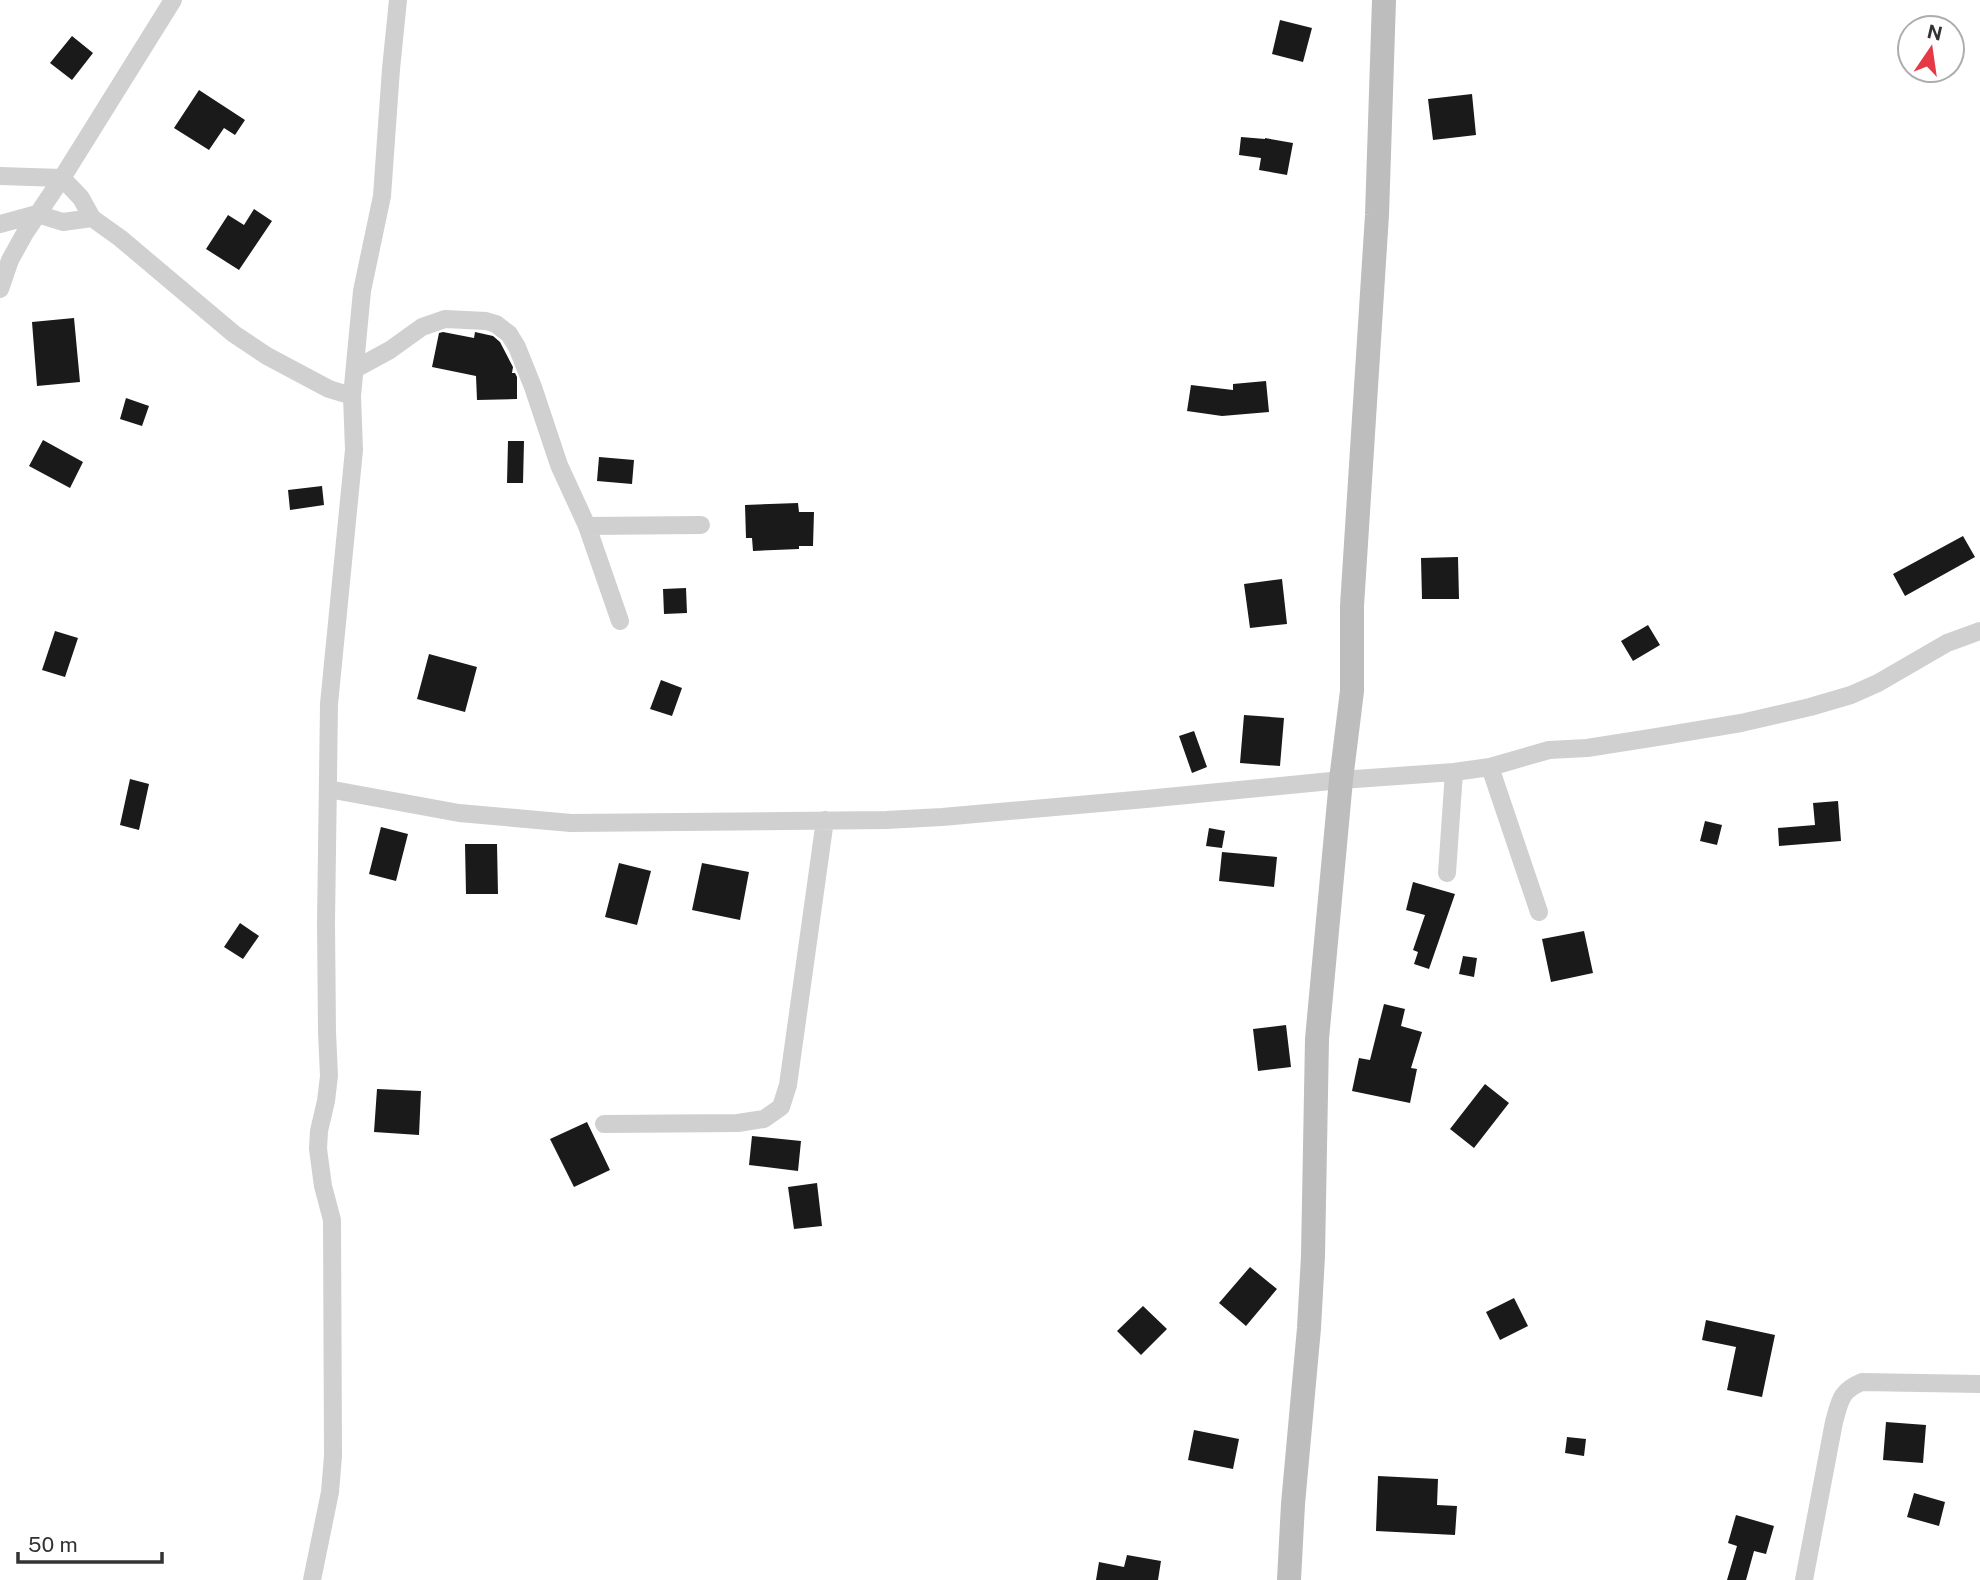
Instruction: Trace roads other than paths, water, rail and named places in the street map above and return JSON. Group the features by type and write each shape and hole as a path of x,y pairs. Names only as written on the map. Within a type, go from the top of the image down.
{"street":[{"path":"0,289 10,260 37,214 173,0"},
{"path":"312,1580 330,1492 333,1456 332,1220 323,1186 318,1149 329,1076 326,936 329,704 355,450 352,396 362,290 382,196 398,0"},
{"path":"1289,1580 1313,1256 1317,1039 1352,691 1352,606 1377,215 1384,0"},
{"path":"0,176 62,178 81,198 92,218 245,342 329,389 352,396"},
{"path":"0,224 37,214 63,222 92,218"},
{"path":"355,369 390,350 422,327 445,319 486,321 496,324 509,334 517,346 559,465 587,526 620,621"},
{"path":"587,526 701,525"},
{"path":"328,789 459,813 570,823 825,820 942,817 1454,772 1490,767 1549,750 1587,748 1693,731 1810,707 1851,695 1947,643 1980,631"},
{"path":"1490,767 1539,912"},
{"path":"1447,873 1454,772"},
{"path":"604,1124 738,1123 764,1119 781,1107 788,1085 825,820"},
{"path":"1804,1580 1833,1422 1841,1397 1848,1387 1862,1382 1980,1384"}]}
